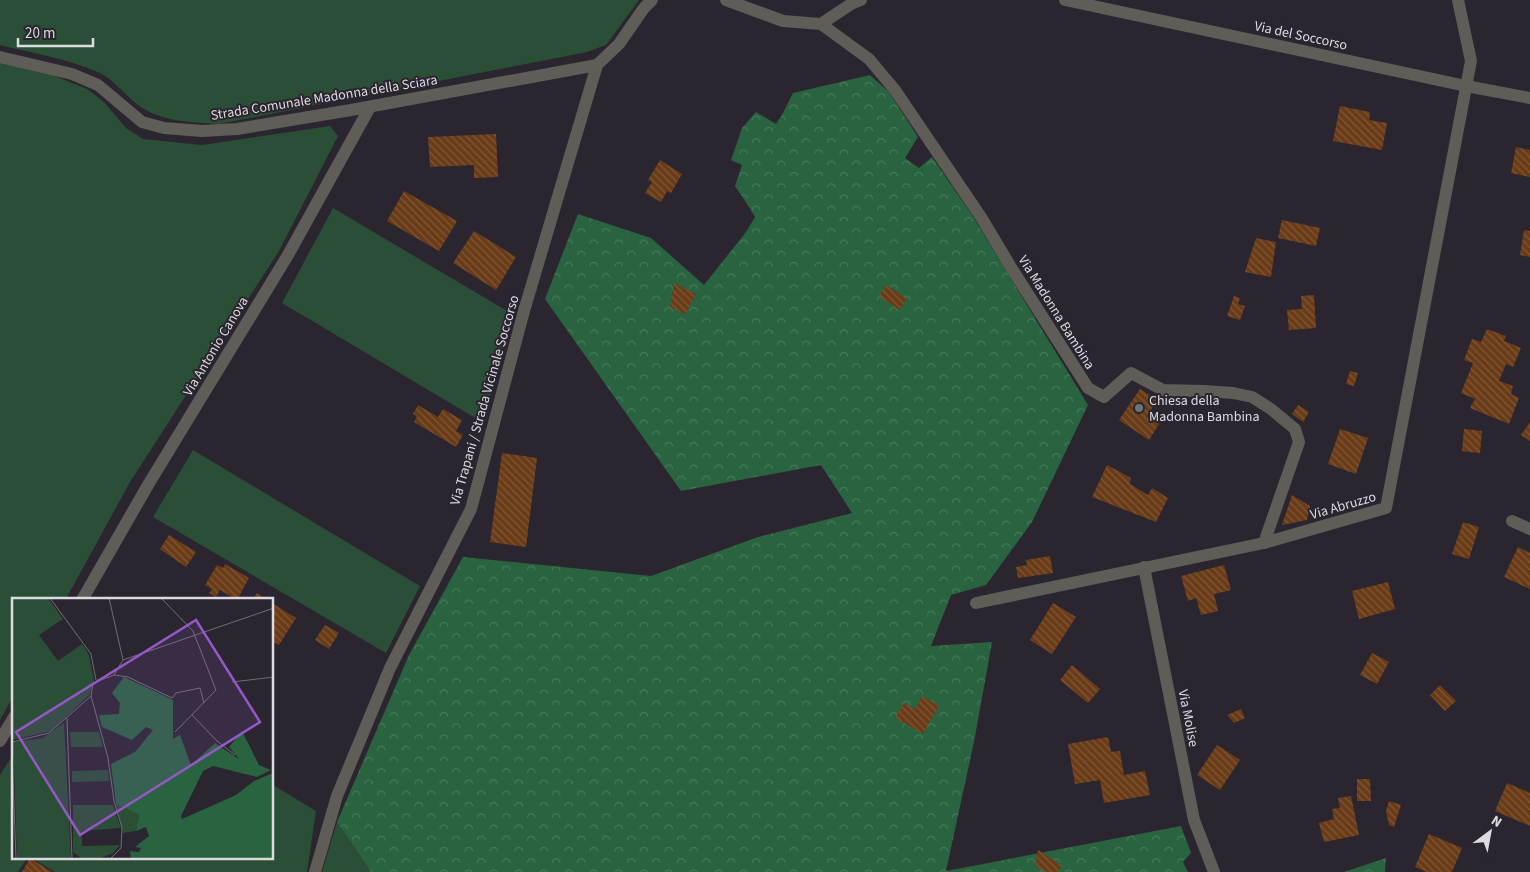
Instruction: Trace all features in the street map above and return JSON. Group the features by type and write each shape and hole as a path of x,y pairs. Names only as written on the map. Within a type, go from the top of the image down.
{"street":[{"path":"597,65 619,44 644,8 652,0"},
{"path":"726,0 783,21 821,24 851,4 861,0"},
{"name":"Via del Soccorso","path":"1066,0 1530,98"},
{"path":"1458,0 1471,61 1466,86"},
{"name":"Via Madonna Bambina","path":"821,24 869,59 895,90 981,218 1088,388 1104,397 1131,373 1163,390 1233,393 1252,397 1271,409 1295,429 1299,442 1264,543"},
{"name":"Strada Comunale Madonna della Sciara","path":"0,57 72,74 98,85 142,122 164,128 202,131 237,129 370,107 597,65"},
{"name":"Via Trapani / Strada Vicinale Soccorso","path":"315,872 337,796 390,668 470,509 524,312 597,65"},
{"name":"Via Abruzzo","path":"976,603 1264,543 1386,508 1466,86"},
{"name":"Via Antonio Canova","path":"83,598 148,485 288,255 370,107"},
{"path":"1512,521 1530,529"},
{"name":"Via Molise","path":"1144,567 1194,820 1214,872"},
{"path":"0,741 12,720"}],"green space":[{"path":"0,0 639,0 606,45 587,52 219,124 177,120 156,115 138,105 110,79 100,73 63,60 0,45"},
{"path":"0,63 55,76 87,89 104,102 126,128 143,139 202,145 330,126 338,136 279,251 130,482 67,598 12,598 12,699 0,720"},
{"path":"870,75 889,92 918,137 905,158 919,168 932,157 974,218 1088,405 1032,522 986,585 951,595 931,646 992,642 974,742 946,871 1181,826 1191,853 1183,862 1188,872 371,872 337,822 409,655 463,557 651,576 758,537 852,513 821,465 681,491 545,299 578,214 651,238 704,285 746,232 755,217 735,186 742,165 731,160 742,128 756,112 776,124 793,93"},
{"path":"333,208 514,315 482,422 282,303"},
{"path":"193,450 420,586 386,653 153,517"},
{"path":"12,756 12,860 26,860 18,872 0,872 0,775"},
{"path":"274,786 316,811 307,872 55,872 35,860 274,860"},
{"path":"337,822 371,872 322,872"},
{"path":"1386,858 1385,872 1344,872"}],"building":[{"path":"1340,106 1370,112 1369,120 1387,123 1382,150 1333,141"},
{"path":"496,134 498,177 474,178 474,165 430,167 428,137"},
{"path":"1516,147 1530,150 1530,177 1511,173"},
{"path":"660,160 682,174 671,193 667,191 661,202 645,193 652,182 648,180"},
{"path":"404,191 457,221 439,251 387,221"},
{"path":"1282,220 1320,228 1316,246 1278,238"},
{"path":"1524,230 1530,231 1530,257 1520,255"},
{"path":"474,231 516,257 496,290 453,263"},
{"path":"1256,238 1276,242 1271,277 1245,272"},
{"path":"674,283 696,294 685,314 670,307"},
{"path":"887,285 907,299 899,310 879,296"},
{"path":"1314,295 1316,328 1289,330 1287,310 1302,309 1301,296"},
{"path":"1234,296 1240,298 1238,304 1245,306 1240,320 1227,316"},
{"path":"1487,329 1506,336 1504,341 1521,348 1513,367 1506,364 1499,381 1513,386 1511,394 1519,398 1509,424 1470,408 1475,399 1461,393 1473,363 1464,360 1472,339 1481,342"},
{"path":"1350,371 1358,373 1354,386 1346,384"},
{"name":"Chiesa della Madonna Bambina","path":"1140,389 1157,400 1147,416 1159,424 1149,440 1119,420"},
{"path":"418,405 438,417 443,409 462,420 456,431 463,435 456,447 414,422 417,416 413,414"},
{"path":"1298,405 1309,412 1303,422 1292,414"},
{"path":"1530,422 1530,441 1521,435"},
{"path":"1340,429 1368,438 1356,474 1328,464"},
{"path":"1464,429 1482,431 1480,453 1462,451"},
{"path":"502,453 537,458 526,547 490,542"},
{"path":"1107,465 1131,478 1130,484 1148,495 1152,488 1168,498 1156,522 1092,497"},
{"path":"1292,495 1310,506 1307,520 1282,525"},
{"path":"1463,522 1479,527 1469,559 1452,554"},
{"path":"169,535 196,552 186,567 160,549"},
{"path":"1518,547 1530,553 1530,589 1504,577"},
{"path":"1050,556 1053,573 1018,578 1016,567 1027,565 1026,560"},
{"path":"225,564 249,578 238,598 234,598 220,590 216,597 209,593 212,589 205,585 217,565 223,568"},
{"path":"1224,565 1231,590 1214,594 1218,611 1201,615 1196,598 1188,601 1181,576"},
{"path":"1388,582 1395,609 1359,619 1352,591"},
{"path":"257,593 265,598 253,598"},
{"path":"1053,603 1076,617 1052,654 1030,640"},
{"path":"274,604 296,618 279,645 274,642"},
{"path":"325,625 339,633 329,649 315,640"},
{"path":"1372,653 1389,662 1377,684 1360,675"},
{"path":"1072,665 1100,689 1088,703 1060,680"},
{"path":"1440,685 1456,701 1445,711 1430,695"},
{"path":"922,696 939,706 923,734 895,718 904,703 915,709"},
{"path":"1241,709 1245,718 1234,723 1227,715"},
{"path":"1108,737 1111,752 1120,751 1124,775 1145,771 1150,795 1104,803 1100,780 1075,784 1068,744"},
{"path":"1217,745 1240,760 1220,790 1197,775"},
{"path":"1357,779 1370,779 1371,801 1357,801"},
{"path":"1507,783 1530,793 1530,826 1495,811"},
{"path":"1351,796 1359,835 1324,842 1319,823 1334,819 1332,809 1340,808 1338,798"},
{"path":"1389,801 1401,805 1394,827 1389,825 1386,811"},
{"path":"1429,834 1462,848 1452,872 1427,872 1415,867"},
{"path":"1038,850 1062,866 1057,872 1046,872 1035,865"},
{"path":"29,860 33,860 52,872 22,872"}],"place":[{"name":"Chiesa della Madonna Bambina","path":"1139,408"}]}
